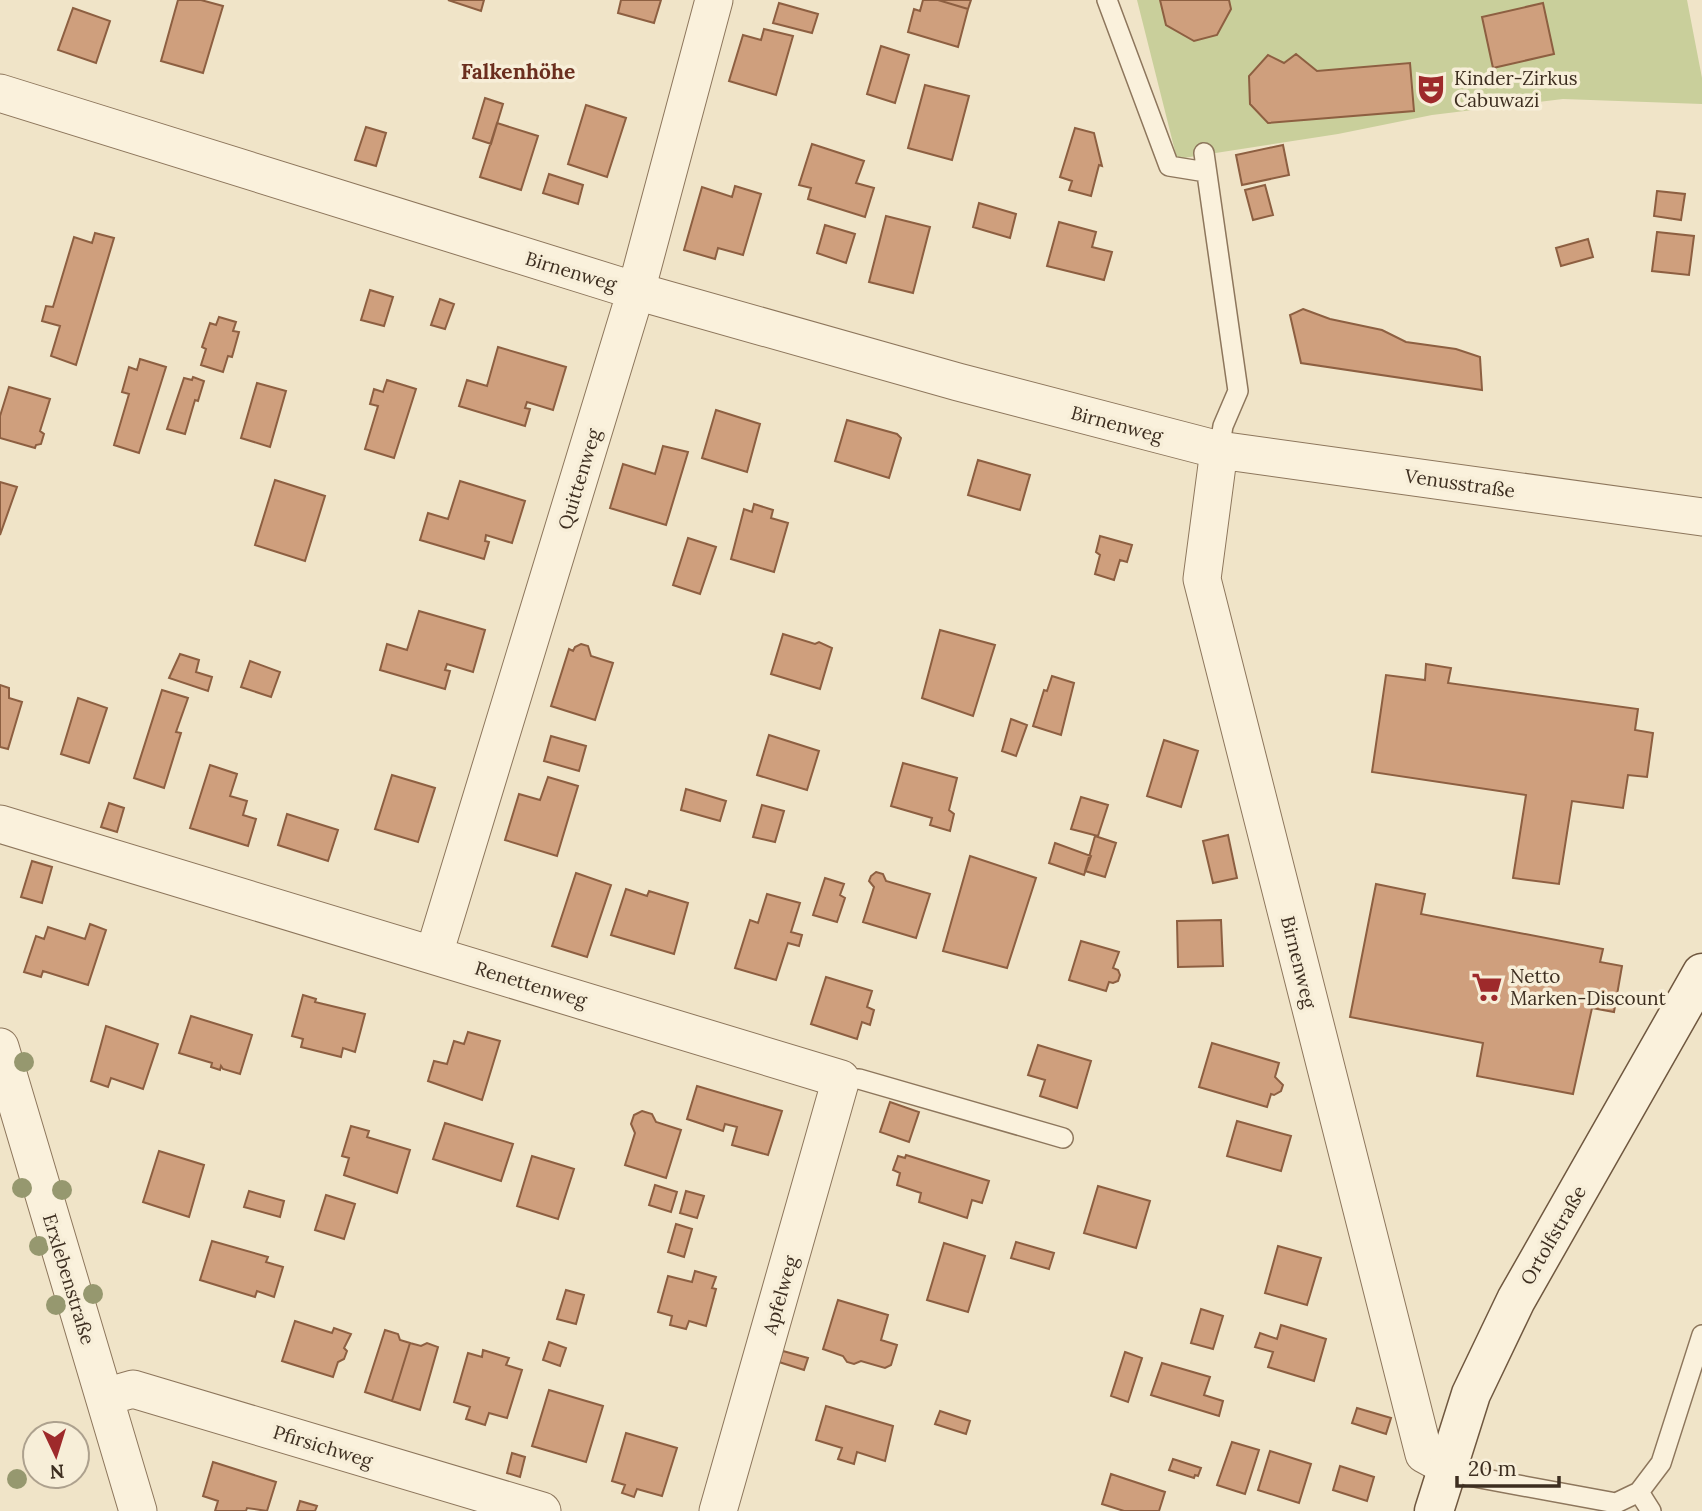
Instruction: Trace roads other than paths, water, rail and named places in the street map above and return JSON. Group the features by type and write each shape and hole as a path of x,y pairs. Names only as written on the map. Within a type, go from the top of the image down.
{"street":[{"name":"Quittenweg","path":"434,954 636,291 714,0"},
{"name":"Birnenweg","path":"0,93 636,291 958,382 1219,450 1202,579 1424,1454 1448,1467"},
{"name":"Venusstraße","path":"1219,450 1702,517"},
{"name":"Renettenweg","path":"0,824 841,1079"},
{"name":"Ortolfstraße","path":"1434,1511 1471,1394 1516,1300 1702,973"},
{"name":"Erxlebenstraße","path":"0,1047 138,1511"},
{"name":"Apfelweg","path":"718,1511 841,1079"},
{"name":"Pfirsichweg","path":"105,1397 133,1389 542,1511"}],"lane":[{"path":"1107,0 1169,166 1205,162 1238,391 1223,426 1219,450"},
{"name":"Renettenweg","path":"841,1079 859,1079 1063,1138"},
{"path":"1448,1467 1469,1476 1616,1503 1639,1492 1661,1463 1702,1335"},
{"path":"1639,1492 1651,1511"}],"place":[{"name":"Kinder-Zirkus Cabuwazi","path":"1431,89"},
{"name":"Netto Marken-Discount","path":"1487,987"}],"district":[{"name":"Falkenhöhe","path":"518,72"}]}
